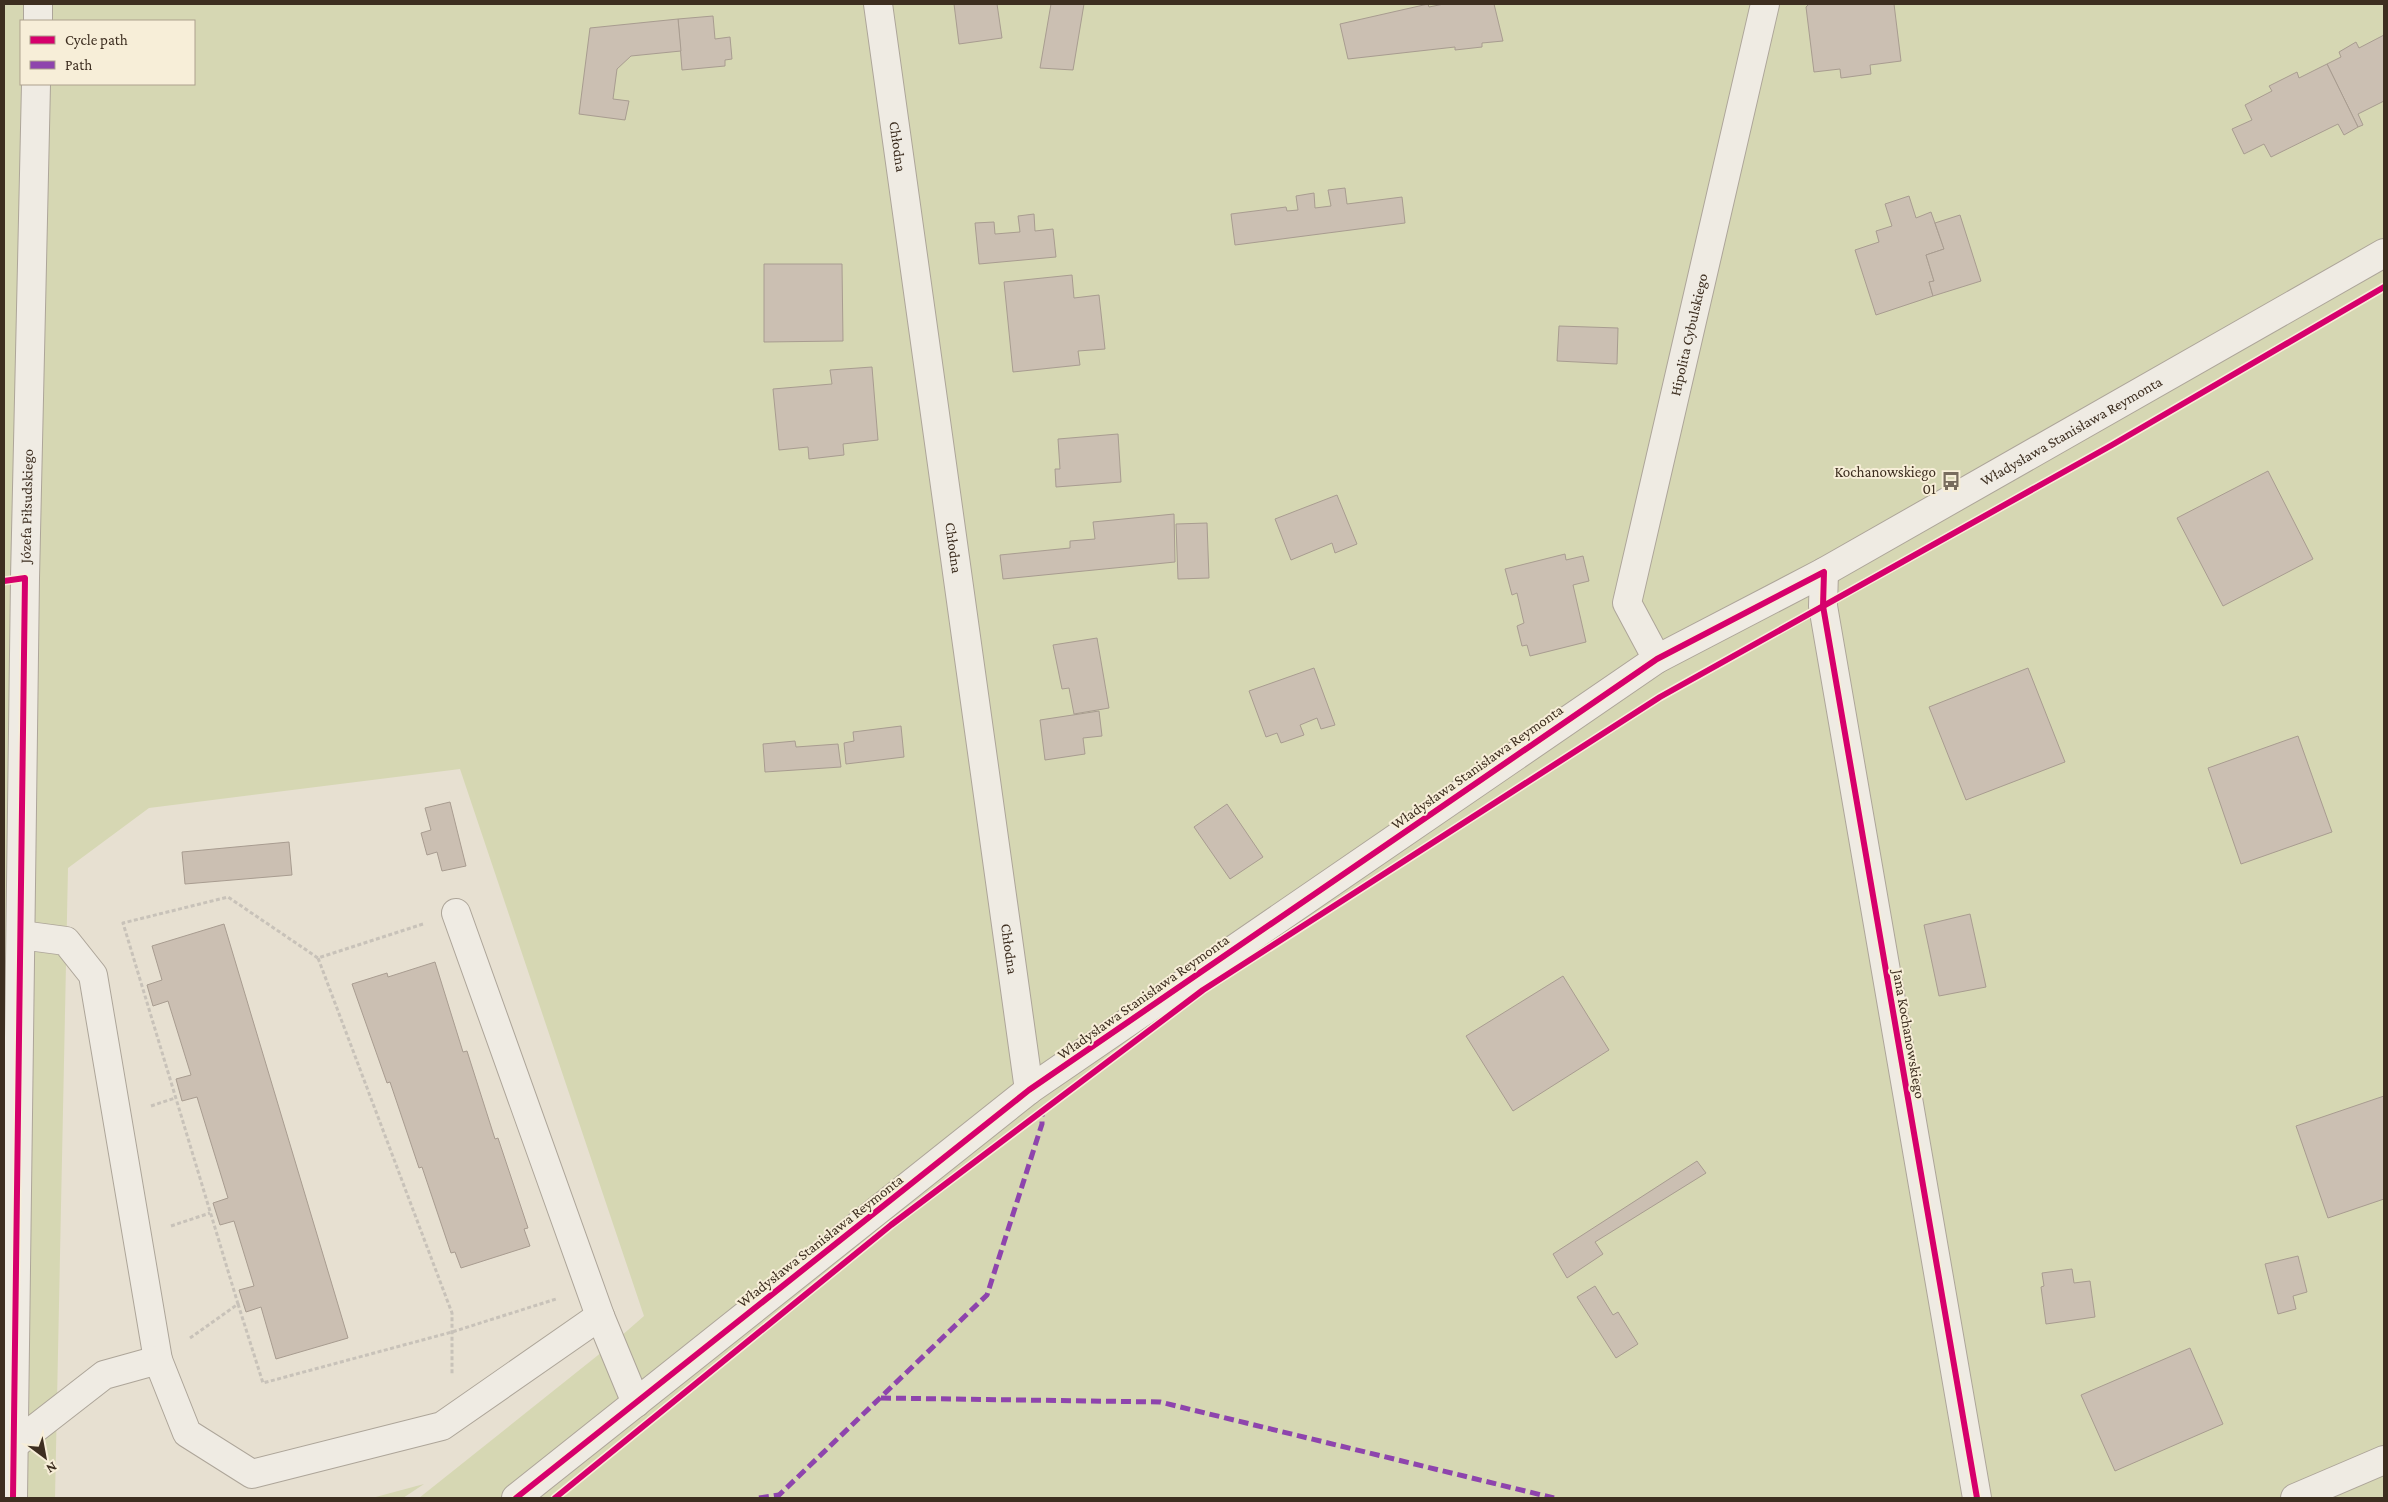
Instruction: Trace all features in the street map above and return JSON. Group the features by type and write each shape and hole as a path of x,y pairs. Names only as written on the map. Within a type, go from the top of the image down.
{"street":[{"path":"38,4 38,20"},
{"name":"Chłodna","path":"878,4 1029,1090"},
{"name":"Hipolita Cybulskiego","path":"1657,659 1627,603 1765,4"},
{"name":"Józefa Piłsudskiego","path":"13,1498 21,935 15,579 36,85"},
{"name":"Władysława Stanisława Reymonta","path":"516,1498 1029,1090 1657,659 1824,572 2384,253"},
{"name":"Jana Kochanowskiego","path":"1824,572 1823,606 1977,1498"},
{"path":"456,913 600,1316 636,1403"},
{"path":"21,935 66,940 93,976 158,1360 187,1434 252,1474 442,1426 600,1316"},
{"path":"14,1445 104,1375 158,1360"},
{"path":"2295,1498 2384,1460"}],"path":[{"path":"453,1418 452,1332 452,1313 318,958 228,897 123,923 263,1383 452,1332 590,1288"},
{"path":"318,958 456,913"},
{"path":"158,1360 238,1304"}],"green space":[{"path":"4,4 2384,4 2384,1498 419,1498 612,1344 644,1316 460,769 149,808 68,868 55,1498 4,1498"},
{"path":"424,1484 403,1498 372,1498"}],"building":[{"path":"954,4 997,4 1002,38 959,44"},
{"path":"1051,4 1084,4 1073,70 1040,68"},
{"path":"1428,4 1429,7 1444,4 1494,4 1503,41 1482,43 1482,47 1455,50 1455,47 1348,59 1340,24"},
{"path":"1809,4 1894,4 1901,61 1870,65 1871,74 1841,78 1840,69 1814,72 1806,7"},
{"path":"713,16 715,39 730,37 732,59 725,60 725,66 682,70 678,19"},
{"path":"678,19 681,51 631,56 617,69 613,99 629,101 625,120 579,114 590,28"},
{"path":"2384,35 2384,101 2358,114 2363,125 2358,127 2327,64 2341,57 2339,52 2356,42 2359,48"},
{"path":"2327,64 2358,127 2344,135 2338,124 2271,157 2264,144 2244,154 2232,129 2252,120 2245,105 2272,91 2269,86 2297,72 2299,78"},
{"path":"1345,188 1347,204 1402,197 1405,223 1235,245 1231,214 1286,207 1287,211 1298,210 1296,196 1314,193 1315,208 1331,206 1328,190"},
{"path":"1909,196 1916,218 1931,212 1944,249 1926,255 1934,281 1929,282 1933,296 1876,315 1855,250 1879,242 1876,231 1892,226 1885,204"},
{"path":"1034,214 1035,231 1053,229 1056,257 979,264 975,223 994,222 995,234 1020,232 1018,216"},
{"path":"1960,215 1981,281 1933,296 1929,282 1934,281 1926,255 1944,249 1935,223"},
{"path":"764,264 842,264 843,341 764,342"},
{"path":"1072,275 1074,298 1099,295 1105,349 1078,351 1080,365 1013,372 1004,282"},
{"path":"1559,326 1618,328 1617,364 1557,361"},
{"path":"872,367 878,440 843,444 844,455 809,459 808,447 779,450 773,389 832,384 830,370"},
{"path":"1118,434 1121,482 1056,487 1055,469 1060,469 1058,439"},
{"path":"2268,471 2313,559 2223,606 2177,518"},
{"path":"1337,495 1357,544 1335,553 1332,543 1291,560 1275,519"},
{"path":"1174,514 1175,562 1003,579 1000,555 1070,548 1070,541 1095,539 1093,522"},
{"path":"1207,523 1209,578 1178,579 1176,524"},
{"path":"1565,554 1566,560 1583,556 1589,581 1573,585 1586,642 1530,656 1527,645 1522,646 1517,626 1524,623 1517,593 1512,595 1505,569"},
{"path":"1097,638 1109,708 1074,714 1069,688 1062,689 1053,645"},
{"path":"1314,668 1335,725 1321,729 1317,718 1300,725 1304,735 1281,743 1277,733 1266,737 1249,691"},
{"path":"2028,668 2065,762 1966,800 1929,707"},
{"path":"1099,711 1102,736 1083,738 1085,754 1045,760 1040,720"},
{"path":"901,726 904,757 846,764 844,743 854,741 853,732"},
{"path":"2298,736 2332,832 2241,864 2208,768"},
{"path":"795,741 796,747 838,744 841,767 765,772 763,744"},
{"path":"450,802 466,866 442,871 437,852 427,855 421,833 431,830 425,808"},
{"path":"1227,804 1263,857 1230,879 1194,827"},
{"path":"289,842 292,875 185,884 182,852"},
{"path":"1970,914 1986,987 1939,996 1924,925"},
{"path":"224,924 348,1338 276,1359 261,1307 246,1312 239,1290 254,1286 234,1221 220,1225 213,1203 228,1198 197,1097 182,1101 176,1079 191,1075 168,1001 153,1006 147,985 162,980 152,946"},
{"path":"435,962 463,1052 467,1051 495,1139 498,1138 528,1228 524,1229 530,1246 461,1268 455,1252 451,1253 422,1167 419,1168 390,1082 387,1083 352,984 387,973 388,977"},
{"path":"1563,976 1609,1050 1513,1111 1466,1036"},
{"path":"2384,1096 2384,1199 2328,1218 2296,1126"},
{"path":"1697,1161 1706,1173 1595,1242 1603,1254 1567,1278 1553,1254"},
{"path":"2298,1256 2307,1292 2293,1296 2296,1309 2278,1314 2265,1264"},
{"path":"2072,1269 2074,1283 2090,1281 2095,1317 2046,1324 2041,1287 2044,1286 2042,1273"},
{"path":"1595,1286 1613,1315 1618,1312 1638,1344 1616,1358 1577,1297"},
{"path":"2190,1348 2223,1424 2115,1471 2081,1395"}],"marked path":[{"path":"776,1498 987,1295 1042,1124 1042,1110"},
{"path":"881,1398 1160,1402 1554,1498"},
{"path":"759,1498 779,1495"}],"cycle path":[{"path":"555,1498 891,1225 1203,990 1660,697 2112,445 2384,287"},
{"path":"516,1498 1029,1090 1657,659 1824,572 1823,606 1977,1498"},
{"path":"4,581 25,578 13,1498"}],"place":[{"name":"Kochanowskiego 01","path":"1951,481"}]}
